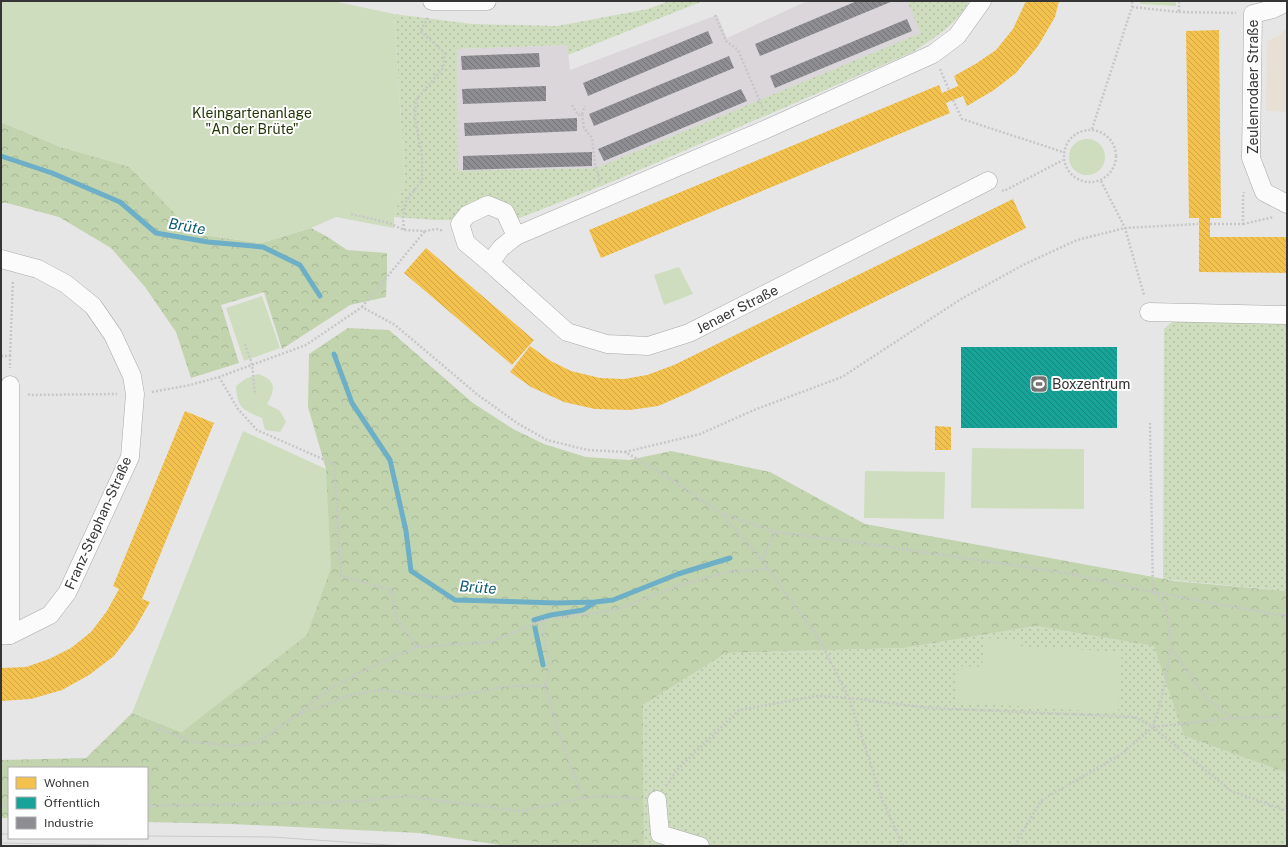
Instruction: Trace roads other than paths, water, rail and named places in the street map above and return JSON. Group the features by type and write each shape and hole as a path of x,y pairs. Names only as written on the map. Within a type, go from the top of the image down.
{"street":[{"path":"435,1 487,1"},
{"path":"490,263 501,248 516,236 771,127 933,54 957,36 982,1"},
{"name":"Zeulenrodaer Straße","path":"1283,210 1264,192 1252,158 1253,14 1273,9 1287,2"},
{"name":"Jenaer Straße","path":"516,236 505,212 488,205 467,215 460,224 466,243 567,332 606,344 648,346 689,333 988,181"},
{"name":"Franz-Stephan-Straße","path":"8,261 38,269 66,284 93,306 114,335 132,376 135,394 130,457 67,593 50,615 5,635 10,385"},
{"path":"1149,312 1287,315"},
{"path":"657,800 660,834 700,846"}],"waterway":[{"name":"Brüte","path":"1,156 52,173 120,202 156,233 208,242 263,247 300,265 320,296"},
{"name":"Brüte","path":"334,354 352,403 390,460 406,531 411,571 455,600 557,603 613,600 678,574 730,558"},
{"path":"534,620 551,615 583,610 594,603"},
{"path":"535,628 543,665"}],"tram line":[{"path":"1,834 8,834"},
{"path":"148,836 272,837 403,846"},
{"path":"1,843 171,846"}],"place":[{"name":"Boxzentrum","path":"1039,384"}],"park label":[{"name":"Kleingartenanlage \"An der Brüte\"","path":"252,122"}]}
